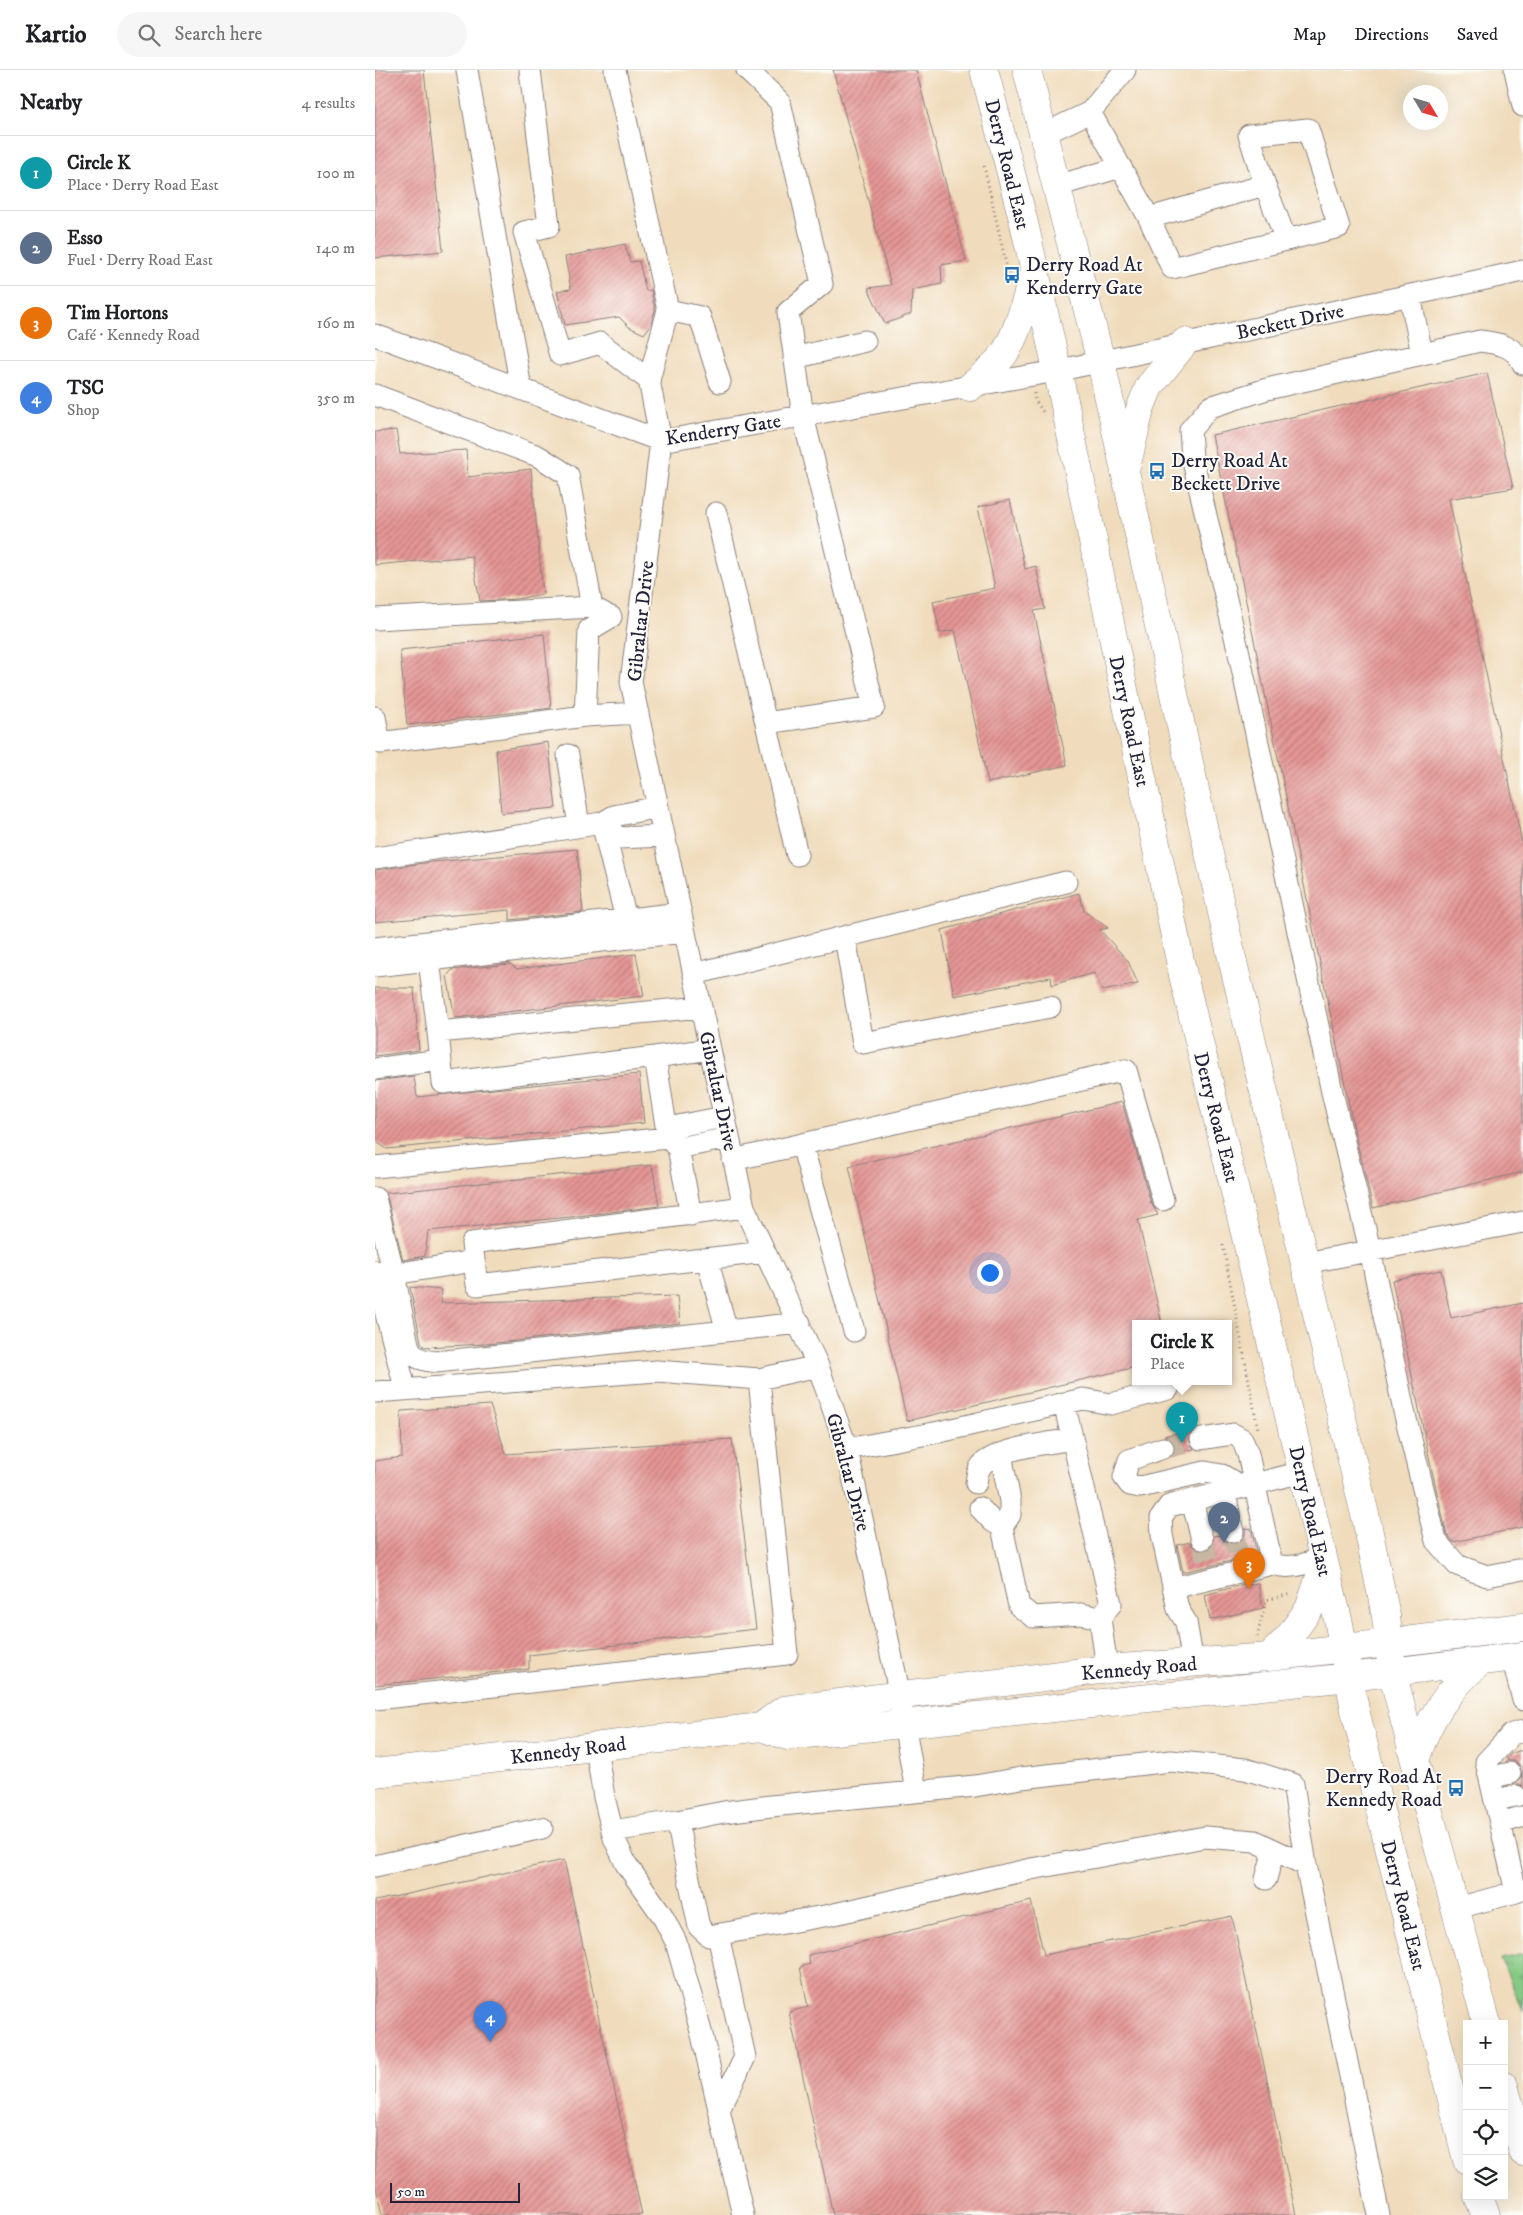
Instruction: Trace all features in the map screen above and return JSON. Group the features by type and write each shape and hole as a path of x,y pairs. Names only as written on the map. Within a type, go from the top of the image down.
{"main road":[{"name":"Derry Road East","path":"984,70 993,152 1024,223 1063,396 1183,975 1302,1472 1343,1648 1355,1710 1466,2155"},
{"name":"Derry Road East","path":"1027,70 1101,362 1232,958 1367,1523 1391,1644 1392,1671 1486,2020"},
{"path":"993,152 1044,134"},
{"path":"970,387 990,370 1005,352 1024,305 1034,270"},
{"path":"1125,471 1140,409 1149,387 1185,342"},
{"path":"1263,1648 1289,1637 1309,1609 1323,1562"},
{"name":"Kennedy Road","path":"761,1727 784,1710 1107,1669 1193,1663 1263,1648 1343,1648 1391,1644 1523,1627"},
{"name":"Kennedy Road","path":"375,1773 761,1727 787,1736 1479,1663 1517,1657"},
{"path":"1415,1761 1429,1724 1439,1705 1450,1690 1479,1663"},
{"path":"1508,2100 1523,2152"},
{"path":"1479,2200 1485,2215"}],"street":[{"path":"467,70 521,389"},
{"path":"530,70 549,226 524,232 560,355 600,344 649,380 668,310 615,70"},
{"path":"747,70 780,102 822,284 788,312 803,416 874,707 766,723"},
{"path":"1044,134 1090,112 1125,70"},
{"path":"1515,70 1523,106"},
{"path":"1090,112 1149,218 1172,268 1339,227 1309,129 1249,135 1265,186 1286,240"},
{"path":"1057,186 1121,167"},
{"path":"1149,218 1265,186"},
{"name":"Beckett Drive","path":"1056,371 1523,271"},
{"path":"1410,296 1422,354"},
{"path":"668,310 700,317 720,382"},
{"name":"Kenderry Gate","path":"375,335 661,441 1056,371"},
{"path":"795,358 865,341"},
{"path":"1523,364 1521,357 1503,344 1480,341 1257,392 1210,407 1190,430 1192,457 1238,649 1332,1092 1370,1250 1404,1411 1436,1541 1457,1565 1487,1576 1523,1569"},
{"name":"Gibraltar Drive","path":"649,380 661,441 631,682 743,1207 800,1323 818,1366 847,1449 900,1696 916,1791"},
{"path":"375,395 538,456 569,475 601,612 589,630 585,716"},
{"path":"716,513 797,854"},
{"path":"375,619 601,612 639,623"},
{"path":"375,717 380,743 585,716 638,713"},
{"path":"568,755 579,826"},
{"path":"375,858 602,823 613,816 658,808"},
{"path":"602,823 619,838 663,836"},
{"path":"602,823 626,919"},
{"path":"694,974 1066,882"},
{"path":"375,948 626,919 683,922"},
{"path":"375,966 429,960 683,922"},
{"path":"845,937 863,1043 1050,1007"},
{"path":"429,960 443,1083 710,1049"},
{"path":"438,1032 701,1007"},
{"path":"655,1057 673,1143 691,1215"},
{"path":"375,1069 440,1060"},
{"path":"733,1160 1126,1070 1163,1200"},
{"path":"673,1143 678,1126 724,1117"},
{"path":"375,1167 729,1138"},
{"path":"802,1145 853,1331"},
{"path":"375,1198 384,1272 405,1388"},
{"path":"743,1207 472,1243 477,1285 765,1252"},
{"path":"1305,1263 1523,1222"},
{"path":"707,1259 727,1331"},
{"path":"384,1272 474,1261"},
{"path":"384,1272 411,1352 415,1358 436,1362 800,1323"},
{"path":"375,1392 405,1388 657,1371 759,1379 818,1366"},
{"path":"375,1699 787,1654 759,1379"},
{"path":"847,1449 939,1432 1083,1399 1111,1404 1168,1389"},
{"path":"1064,1403 1111,1604 1100,1618 1107,1669"},
{"path":"1201,1439 1233,1434 1242,1439 1248,1454 1233,1532"},
{"path":"977,1483 977,1473 984,1463 1001,1454 1072,1439"},
{"path":"1163,1448 1129,1460 1125,1467 1124,1477 1130,1485 1140,1487 1205,1472 1222,1475 1241,1489 1272,1564"},
{"path":"1001,1454 1010,1501 1009,1515 1001,1526"},
{"path":"1140,1455 1174,1479 1202,1539"},
{"path":"1193,1663 1186,1622 1178,1610 1173,1588 1162,1535 1161,1518 1169,1506 1302,1472"},
{"path":"980,1508 992,1521 1001,1526 1019,1606 1033,1617 1081,1614 1100,1618"},
{"path":"1173,1588 1210,1572 1240,1565 1272,1564 1280,1567 1323,1562"},
{"path":"1517,1657 1523,1700"},
{"path":"1455,1909 1519,1894 1516,1862 1500,1823 1486,1762 1512,1734 1523,1731"},
{"path":"596,1748 612,1831 626,1864 662,1915 676,1942 702,2035 743,2215"},
{"path":"612,1831 743,1809 1171,1761 1245,1769 1293,1784 1306,1865 1379,2215"},
{"path":"1490,1778 1510,1772"},
{"path":"1495,1800 1516,1796"},
{"path":"1500,1823 1521,1817"},
{"path":"677,1821 699,1927 709,1936 830,1915 1031,1869 1167,1842 1205,1837 1255,1841 1306,1865"},
{"path":"375,1866 543,1828"},
{"path":"1266,1879 1273,1850"},
{"path":"718,1935 745,2057 719,2110"}],"path":[{"path":"993,152 1011,284"},
{"path":"1263,1648 1266,1600 1299,1592"}],"green space":[{"path":"1523,1954 1523,2011 1501,1959"}],"building":[{"path":"375,70 424,70 443,251 375,258"},
{"path":"833,70 916,70 966,261 941,265 942,284 912,290 911,314 885,324 868,288 891,285"},
{"path":"625,244 630,262 639,261 646,291 651,290 655,310 651,325 644,334 629,327 619,317 565,325 557,291 571,289 565,257"},
{"path":"1487,373 1513,488 1449,499 1523,847 1523,1172 1373,1208 1355,1134 1212,435"},
{"path":"396,430 400,454 466,450 468,477 531,469 543,594 517,599 480,601 472,556 375,565 375,432"},
{"path":"1010,500 1025,569 1036,566 1045,609 1034,611 1067,765 988,783 955,630 940,633 933,601 995,588 978,507"},
{"path":"544,634 551,708 407,725 400,650"},
{"path":"548,742 556,808 501,813 496,750"},
{"path":"577,849 583,912 510,920 510,910 375,922 375,870 432,862"},
{"path":"1079,893 1084,911 1108,928 1100,930 1128,961 1138,984 1102,991 1094,973 1052,985 1051,977 954,996 942,930"},
{"path":"636,954 644,996 455,1018 447,976 452,970 510,964 517,969"},
{"path":"375,988 414,988 419,1050 375,1056"},
{"path":"639,1074 644,1123 387,1149 375,1141 375,1081 414,1076 417,1097"},
{"path":"1122,1102 1151,1203 1158,1215 1138,1220 1161,1320 1132,1320 1132,1368 907,1421 849,1166"},
{"path":"652,1165 659,1206 428,1231 425,1256 403,1260 386,1193"},
{"path":"1441,1270 1451,1318 1523,1303 1523,1527 1453,1542 1447,1535 1432,1471 1392,1280"},
{"path":"410,1287 442,1290 441,1303 677,1296 680,1323 487,1344 424,1347 421,1342"},
{"path":"490,1405 506,1454 732,1439 756,1629 529,1655 529,1669 375,1685 375,1461 402,1457 401,1411"},
{"path":"1193,1429 1189,1440 1194,1449 1174,1453 1175,1443 1171,1438 1164,1436"},
{"path":"1251,1528 1257,1555 1183,1572 1177,1545 1190,1542 1194,1548 1205,1551 1211,1547 1214,1536 1221,1535 1229,1544 1236,1544 1245,1536 1245,1529"},
{"path":"1248,1583 1249,1585 1258,1583 1263,1608 1210,1620 1205,1595"},
{"path":"1523,1750 1523,1786 1516,1784 1522,1776 1519,1765 1514,1761 1508,1761 1507,1758 1512,1753"},
{"path":"564,1860 642,2215 382,2215 375,2182 375,1901"},
{"path":"1031,1901 1044,1955 1232,1916 1296,2215 833,2215 789,2012 808,2007 800,1967 810,1964 808,1955"}],"tunnel":[{"path":"1163,1448 1201,1439"},
{"path":"1233,1532 1239,1559"},
{"path":"1202,1539 1208,1566"}],"place":[{"name":"Derry Road At Kenderry Gate","path":"1012,275"},
{"name":"Derry Road At Beckett Drive","path":"1157,471"},
{"name":"Circle K","path":"1182,1443"},
{"name":"Esso","path":"1224,1543"},
{"name":"Tim Hortons","path":"1249,1589"},
{"name":"Derry Road At Kennedy Road","path":"1456,1788"},
{"name":"TSC","path":"490,2042"}]}
